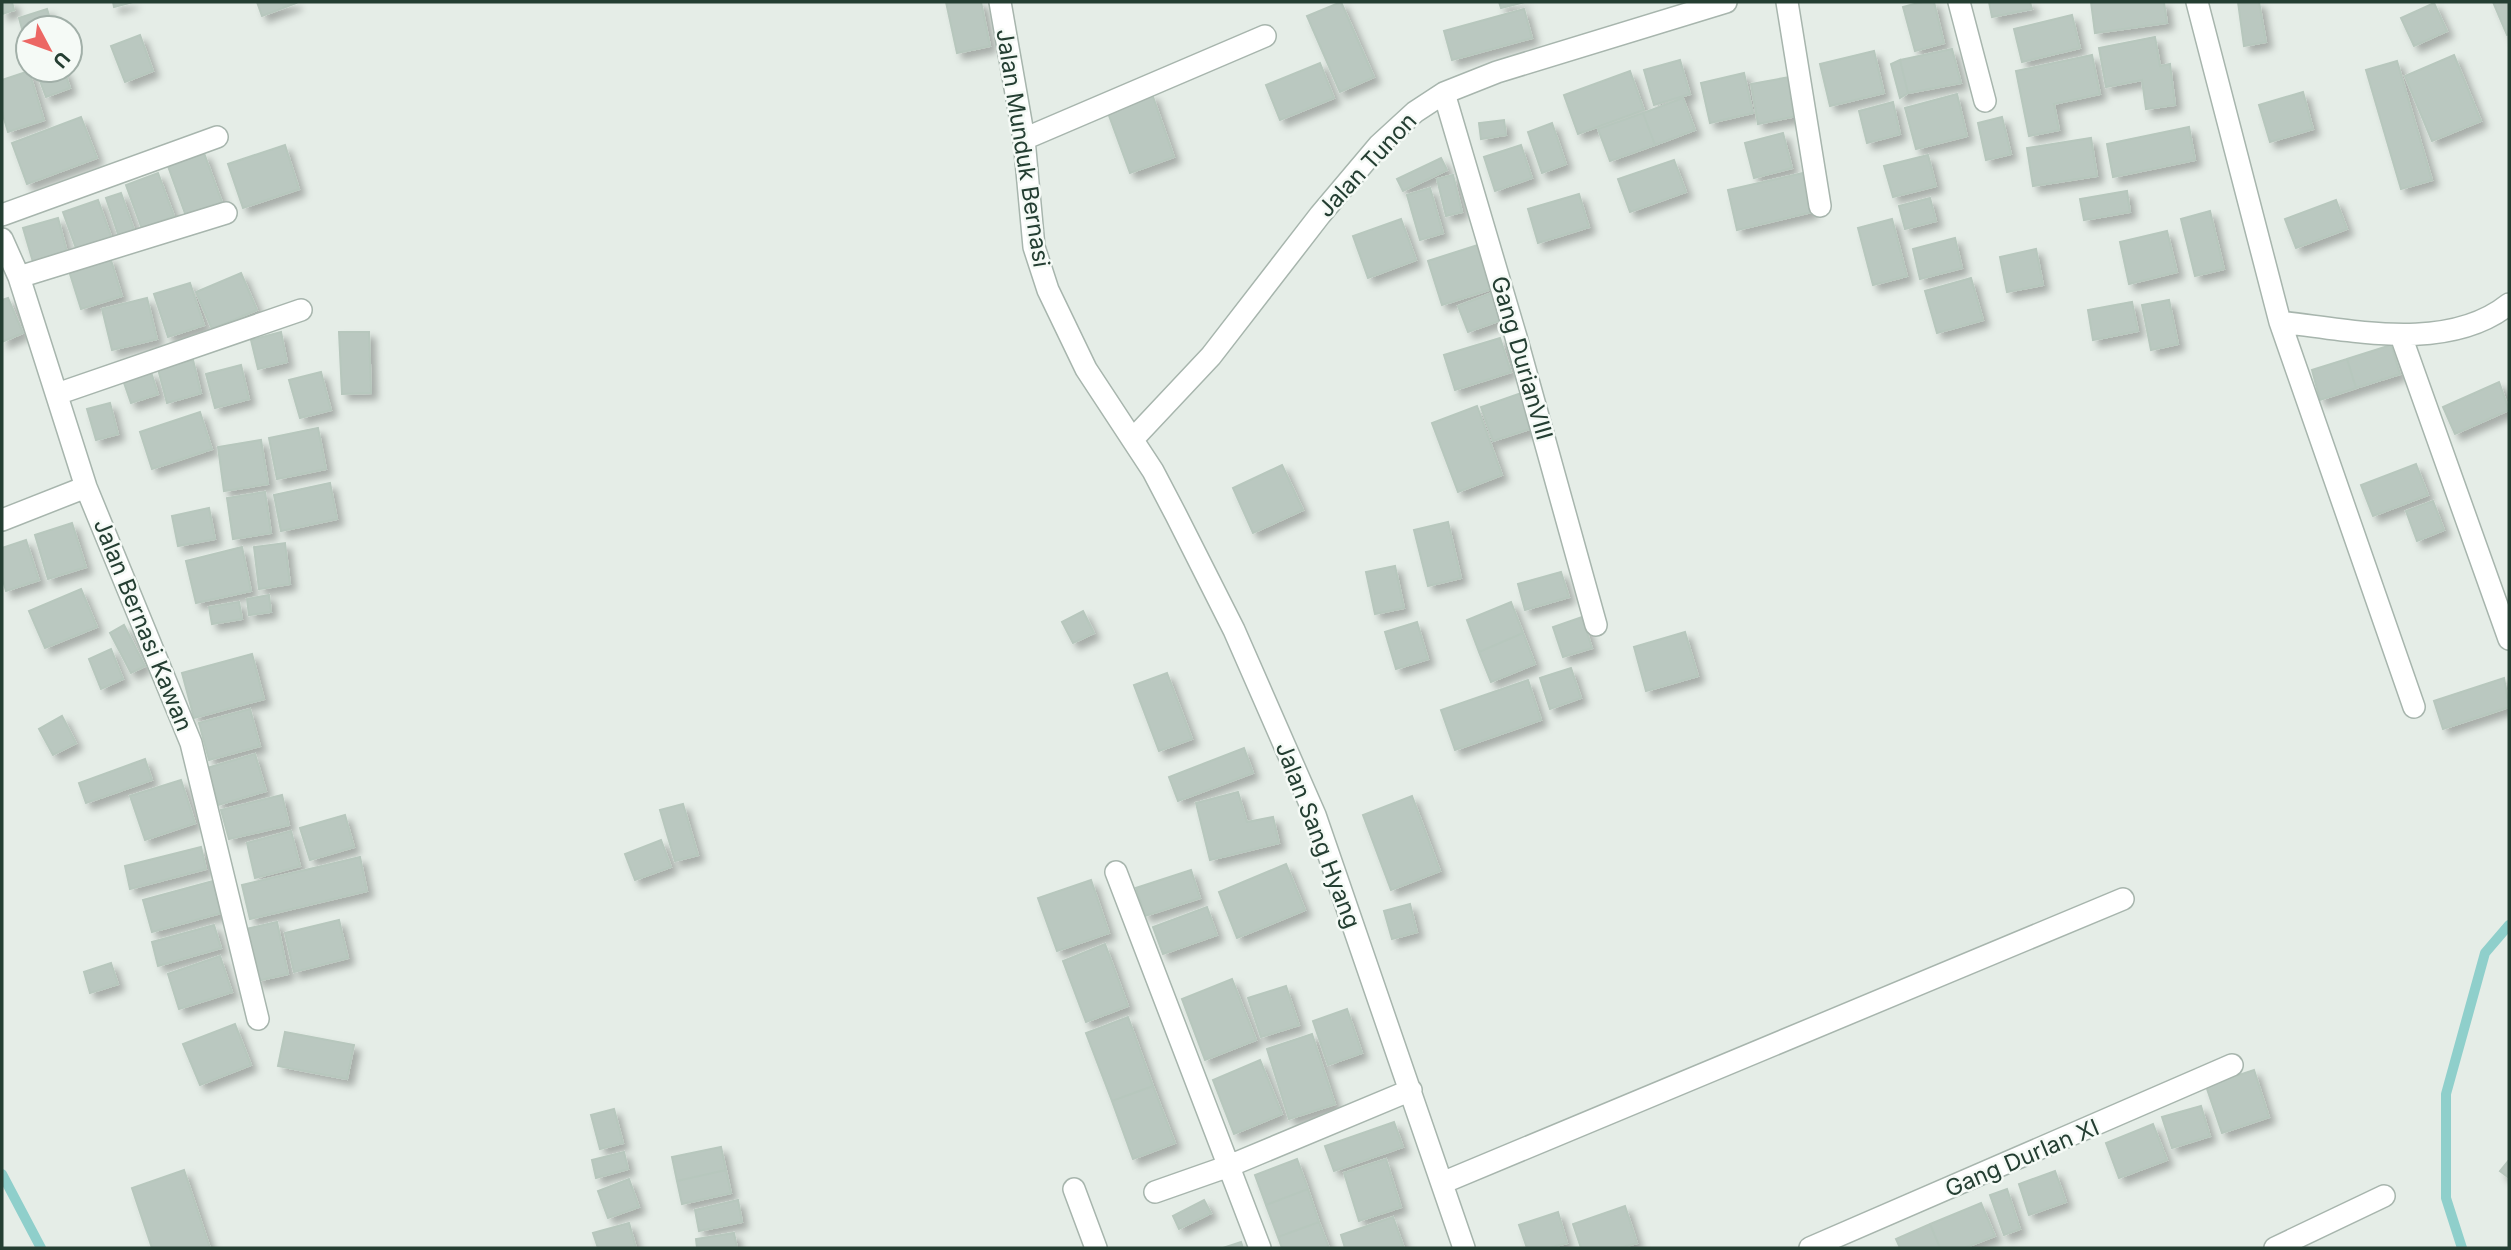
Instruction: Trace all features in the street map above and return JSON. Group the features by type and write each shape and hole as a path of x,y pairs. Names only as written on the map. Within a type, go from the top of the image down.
{"street":[{"name":"Jalan Munduk Bernasi","path":"1000,2 1024,139 1034,247 1048,290 1086,369 1133,439"},
{"name":"Jalan Tunon","path":"1133,439 1211,356 1320,215 1379,145 1415,111 1444,93 1497,72 1726,2"},
{"path":"1787,2 1820,206"},
{"path":"1959,2 1985,101"},
{"path":"2197,2 2280,322 2414,707"},
{"path":"1024,139 1265,36"},
{"name":"Gang DurianVIII","path":"1444,93 1520,349 1596,625"},
{"path":"2,215 217,137"},
{"path":"19,277 226,214"},
{"name":"Jalan Bernasi Kawan","path":"2,239 19,277 86,487 191,743 258,1019"},
{"path":"2280,322 2401,336 2469,325 2509,306"},
{"path":"57,394 301,310"},
{"path":"2401,336 2509,639"},
{"name":"Jalan Sang Hyang","path":"1133,439 1153,471 1234,630 1315,815 1464,1248"},
{"path":"2,520 86,487"},
{"path":"1116,872 1260,1248"},
{"path":"1442,1182 2123,899"},
{"name":"Gang DurIan XI","path":"1810,1248 2232,1065"},
{"path":"1155,1192 1228,1166 1411,1090"},
{"path":"1074,1189 1096,1248"},
{"path":"2275,1248 2384,1196"}],"building":[{"path":"2,2 12,2 14,10 2,14"},
{"path":"113,2 133,2 114,7"},
{"path":"257,2 295,2 296,3 262,16"},
{"path":"946,2 981,2 990,46 957,53"},
{"path":"1341,2 1374,77 1340,92 1307,16"},
{"path":"1499,2 1525,2 1501,8"},
{"path":"1934,2 1944,43 1915,51 1903,7"},
{"path":"1989,2 2030,2 2032,9 1992,17"},
{"path":"2091,2 2164,2 2167,23 2095,33"},
{"path":"2238,2 2259,2 2266,42 2244,46"},
{"path":"2493,2 2509,2 2507,35"},
{"path":"2434,3 2447,31 2414,46 2401,18"},
{"path":"47,9 49,14 31,14"},
{"path":"1524,9 1532,38 1452,60 1444,31"},
{"path":"2072,15 2080,48 2022,62 2014,29"},
{"path":"140,35 153,71 125,82 111,46"},
{"path":"2155,37 2160,66 2170,64 2175,105 2146,109 2142,80 2106,87 2099,48"},
{"path":"1952,49 1961,83 1908,93 1900,60"},
{"path":"1874,51 1884,93 1830,106 1820,64"},
{"path":"2092,55 2100,94 2054,104 2059,130 2029,136 2016,71"},
{"path":"2454,55 2481,121 2432,141 2405,76"},
{"path":"1680,60 1690,94 1654,105 1644,70"},
{"path":"1900,60 1908,93 1900,98 1891,64"},
{"path":"2397,61 2432,180 2401,189 2366,70"},
{"path":"1320,63 1334,98 1280,120 1266,85"},
{"path":"1630,71 1644,110 1578,134 1564,95"},
{"path":"1744,73 1753,113 1710,123 1701,83"},
{"path":"14,76 14,84 33,84 44,120 8,132 2,112 2,80"},
{"path":"1790,77 1797,116 1758,124 1751,84"},
{"path":"41,84 69,84 70,88 46,97"},
{"path":"2303,92 2313,129 2270,142 2259,105"},
{"path":"1152,94 1174,157 1130,173 1107,110"},
{"path":"1957,94 1967,136 1916,149 1905,108"},
{"path":"1683,98 1695,130 1655,145 1643,113"},
{"path":"1893,102 1900,134 1867,143 1859,111"},
{"path":"1643,113 1655,145 1610,161 1598,129"},
{"path":"81,117 97,158 27,184 12,143"},
{"path":"2002,117 2011,154 1986,160 1978,123"},
{"path":"1504,120 1506,135 1481,139 1479,123"},
{"path":"1552,123 1566,164 1542,173 1528,132"},
{"path":"2189,127 2195,160 2113,177 2107,144"},
{"path":"1783,133 1792,168 1754,178 1745,143"},
{"path":"2091,138 2097,176 2033,186 2027,148"},
{"path":"285,145 299,189 243,208 228,164"},
{"path":"1521,145 1532,178 1495,191 1484,157"},
{"path":"204,153 223,205 187,219 168,166"},
{"path":"1928,155 1936,186 1893,197 1884,166"},
{"path":"1441,158 1447,170 1403,191 1397,179"},
{"path":"1674,160 1686,192 1630,212 1618,179"},
{"path":"158,173 174,216 142,229 126,185"},
{"path":"1803,173 1812,212 1737,230 1728,190"},
{"path":"1453,175 1462,212 1446,216 1437,179"},
{"path":"1430,188 1443,233 1420,240 1407,195"},
{"path":"2127,191 2130,212 2084,220 2080,199"},
{"path":"121,193 135,232 119,237 106,198"},
{"path":"1579,194 1589,227 1538,243 1528,209"},
{"path":"1930,198 1936,221 1905,229 1899,206"},
{"path":"98,200 112,239 77,251 63,212"},
{"path":"2336,200 2347,229 2296,248 2285,219"},
{"path":"2210,211 2224,269 2195,276 2181,219"},
{"path":"58,218 67,252 33,262 23,228"},
{"path":"1401,219 1416,260 1368,278 1353,236"},
{"path":"1892,219 1907,276 1873,285 1858,228"},
{"path":"2167,231 2177,272 2129,284 2120,242"},
{"path":"1955,238 1962,268 1920,279 1913,249"},
{"path":"1484,243 1498,287 1442,305 1428,261"},
{"path":"2036,249 2043,285 2007,292 2000,257"},
{"path":"110,257 122,296 81,309 69,271"},
{"path":"241,273 257,310 212,329 196,292"},
{"path":"1971,278 1983,320 1937,333 1925,291"},
{"path":"190,283 204,325 168,337 154,294"},
{"path":"1497,291 1507,318 1468,332 1458,306"},
{"path":"8,298 23,333 2,342 2,300"},
{"path":"147,298 157,339 112,350 102,309"},
{"path":"2169,300 2178,344 2151,350 2142,305"},
{"path":"2132,302 2138,331 2093,340 2088,310"},
{"path":"281,332 287,362 258,369 251,340"},
{"path":"339,332 369,332 371,393 342,394"},
{"path":"1500,338 1511,372 1455,390 1444,355"},
{"path":"2391,345 2400,374 2356,388 2347,359"},
{"path":"2347,359 2356,388 2320,400 2312,370"},
{"path":"193,360 201,393 167,403 158,369"},
{"path":"241,365 249,399 215,408 206,374"},
{"path":"151,372 158,394 131,403 123,380"},
{"path":"321,372 331,410 300,418 289,380"},
{"path":"2499,382 2509,410 2455,434 2443,407"},
{"path":"1527,391 1539,426 1493,441 1481,407"},
{"path":"110,403 118,434 96,440 87,409"},
{"path":"1477,406 1502,475 1458,492 1432,423"},
{"path":"200,412 212,449 152,469 140,432"},
{"path":"318,428 326,469 277,479 269,438"},
{"path":"261,440 268,484 224,491 218,447"},
{"path":"2416,464 2428,495 2373,516 2361,485"},
{"path":"1282,465 1303,510 1253,533 1233,488"},
{"path":"330,483 337,519 281,531 274,495"},
{"path":"265,492 271,533 233,539 227,498"},
{"path":"2433,501 2444,530 2417,541 2406,511"},
{"path":"209,508 215,539 178,546 172,516"},
{"path":"1448,522 1461,578 1428,586 1414,530"},
{"path":"72,523 86,567 48,579 35,535"},
{"path":"26,540 39,580 6,591 2,577 2,548"},
{"path":"285,543 290,584 259,589 254,547"},
{"path":"242,547 251,591 196,603 186,561"},
{"path":"1395,566 1404,608 1375,614 1366,572"},
{"path":"1561,572 1569,597 1525,610 1518,584"},
{"path":"81,589 97,627 45,648 29,611"},
{"path":"269,595 271,612 249,615 247,599"},
{"path":"239,602 242,619 212,624 209,607"},
{"path":"1511,602 1523,633 1479,652 1467,620"},
{"path":"1083,611 1094,633 1073,643 1062,622"},
{"path":"1582,617 1592,648 1563,657 1553,627"},
{"path":"1417,622 1428,659 1396,669 1385,632"},
{"path":"124,625 145,666 131,673 110,633"},
{"path":"1685,632 1698,676 1646,691 1634,647"},
{"path":"1523,633 1535,664 1491,682 1479,652"},
{"path":"111,649 123,679 101,689 89,659"},
{"path":"252,654 264,699 194,718 182,673"},
{"path":"1571,668 1581,698 1550,709 1540,678"},
{"path":"1167,673 1192,739 1159,751 1134,685"},
{"path":"2504,678 2509,707 2443,729 2434,701"},
{"path":"1528,680 1541,720 1455,750 1441,710"},
{"path":"250,709 260,746 209,760 199,723"},
{"path":"62,716 76,743 53,755 39,729"},
{"path":"1244,748 1253,773 1178,801 1169,777"},
{"path":"255,754 266,791 218,805 207,768"},
{"path":"145,759 152,780 86,803 79,783"},
{"path":"181,780 195,823 145,840 130,796"},
{"path":"1238,792 1247,822 1273,817 1279,843 1210,860 1196,803"},
{"path":"282,795 289,825 229,839 221,810"},
{"path":"1412,796 1440,871 1391,890 1363,815"},
{"path":"683,804 698,855 675,861 660,810"},
{"path":"345,815 354,847 310,860 300,828"},
{"path":"291,831 300,866 255,878 247,843"},
{"path":"661,840 671,867 635,880 625,854"},
{"path":"201,847 206,869 130,889 125,866"},
{"path":"360,857 367,891 250,919 242,885"},
{"path":"1286,864 1305,910 1237,938 1219,892"},
{"path":"1191,870 1200,898 1145,916 1136,888"},
{"path":"1091,880 1109,933 1057,951 1038,898"},
{"path":"213,881 221,913 152,932 143,900"},
{"path":"1410,904 1417,932 1392,939 1384,911"},
{"path":"1207,907 1217,935 1163,954 1153,927"},
{"path":"339,920 348,958 294,972 285,933"},
{"path":"277,922 288,974 257,981 246,929"},
{"path":"214,925 221,948 158,966 152,942"},
{"path":"1105,944 1128,1006 1086,1022 1063,961"},
{"path":"220,956 232,992 179,1009 168,974"},
{"path":"111,963 118,984 90,993 84,972"},
{"path":"1232,979 1256,1040 1205,1060 1182,999"},
{"path":"1286,986 1299,1025 1261,1037 1248,998"},
{"path":"1347,1009 1362,1053 1328,1065 1313,1021"},
{"path":"1128,1017 1153,1086 1112,1101 1086,1033"},
{"path":"235,1024 251,1065 200,1085 183,1044"},
{"path":"285,1032 354,1045 347,1079 278,1066"},
{"path":"1312,1034 1335,1104 1289,1119 1267,1049"},
{"path":"1260,1060 1282,1114 1234,1134 1213,1080"},
{"path":"2254,1070 2269,1117 2222,1133 2206,1086"},
{"path":"1153,1086 1175,1143 1133,1159 1112,1101"},
{"path":"2201,1106 2210,1136 2172,1148 2162,1117"},
{"path":"614,1109 623,1143 600,1149 591,1115"},
{"path":"1394,1122 1403,1147 1334,1171 1325,1146"},
{"path":"2153,1124 2167,1160 2119,1178 2106,1143"},
{"path":"721,1147 726,1170 677,1181 672,1157"},
{"path":"624,1152 628,1169 596,1178 592,1160"},
{"path":"1297,1159 1308,1189 1266,1205 1255,1175"},
{"path":"1386,1159 1401,1207 1359,1221 1344,1173"},
{"path":"2509,1160 2509,1178 2500,1171"},
{"path":"184,1170 210,1248 152,1248 132,1188"},
{"path":"726,1170 731,1193 682,1204 677,1181"},
{"path":"2055,1171 2066,1202 2029,1215 2019,1184"},
{"path":"629,1179 639,1207 608,1218 598,1191"},
{"path":"1308,1189 1319,1222 1278,1237 1266,1205"},
{"path":"2007,1189 2020,1229 2004,1235 1990,1195"},
{"path":"738,1200 742,1222 699,1231 695,1210"},
{"path":"1204,1200 1211,1213 1179,1229 1173,1216"},
{"path":"1981,1203 1995,1236 1964,1248 1940,1248 1930,1224"},
{"path":"1625,1206 1637,1243 1620,1248 1581,1248 1573,1224"},
{"path":"1558,1212 1567,1243 1549,1248 1527,1248 1519,1225"},
{"path":"1393,1217 1404,1248 1345,1248 1341,1235"},
{"path":"1319,1222 1329,1248 1282,1248 1278,1237"},
{"path":"629,1223 636,1248 598,1248 593,1233"},
{"path":"1930,1224 1940,1248 1900,1248 1896,1239"},
{"path":"734,1233 737,1248 697,1248 696,1239"},
{"path":"1241,1242 1243,1248 1223,1248"}],"waterway":[{"path":"2462,1248 2446,1198 2446,1094 2485,953 2509,925"},
{"path":"2,1174 41,1248"}]}
